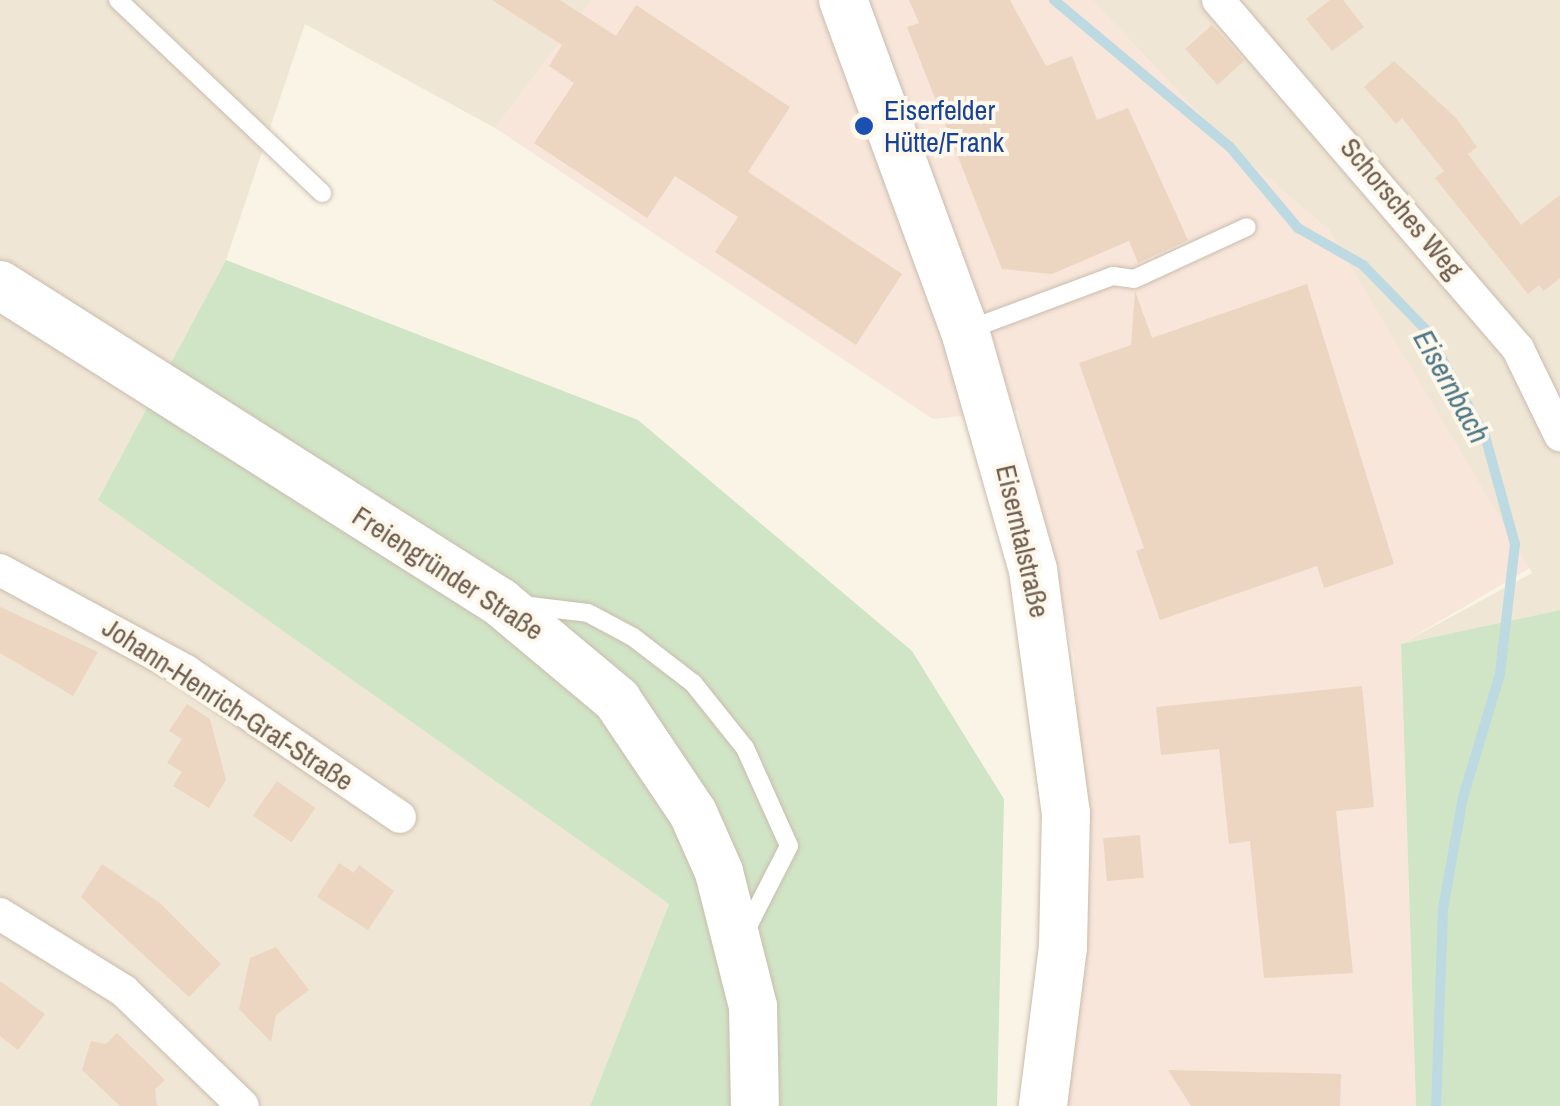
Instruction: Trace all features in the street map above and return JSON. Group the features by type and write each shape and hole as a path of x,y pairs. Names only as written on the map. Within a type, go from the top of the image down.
{"main road":[{"name":"Eiserntalstraße","path":"843,0 966,331 1033,570 1063,778 1062,947 1043,1106"},
{"name":"Freiengründer Straße","path":"0,285 500,602 617,700 658,754 693,813 741,939 754,1006 755,1106"}],"street":[{"name":"Schorsches Weg","path":"1218,0 1518,348 1560,435"},
{"name":"Johann-Henrich-Graf-Straße","path":"0,570 186,671 400,816"},
{"path":"0,914 124,992 243,1106"}],"lane":[{"path":"118,0 322,193"},
{"path":"966,331 1113,276 1134,280 1247,226"},
{"path":"500,602 588,613 632,637 693,684 745,748 789,846 741,939"}],"shaded area":[{"path":"0,0 592,0 495,128 305,24 226,260 99,500 669,904 590,1106 0,1106"},
{"path":"592,0 1092,0 1230,147 1329,230 1530,568 1401,644 1416,1106 1062,1106 1084,838 1074,656 1018,410 933,419 495,128"},
{"path":"1092,0 1560,0 1560,610 1401,644 1532,573 1329,230 1230,147"}],"green space":[{"path":"226,260 638,420 912,651 1004,799 997,1106 590,1106 669,904 98,500"},
{"path":"1560,610 1560,1106 1416,1106 1401,644"}],"building":[{"path":"492,0 560,0 616,36 636,5 790,107 748,172 902,274 856,345 715,252 738,217 675,176 647,218 534,143 574,83 549,66 562,45"},
{"path":"909,0 1010,0 1046,66 1072,56 1097,120 1128,108 1188,240 1138,263 1129,241 1052,274 1002,269 907,27 919,23"},
{"path":"1330,0 1343,0 1364,27 1332,51 1306,19"},
{"path":"1212,25 1244,61 1217,85 1185,49"},
{"path":"1394,61 1456,118 1477,147 1468,154 1521,225 1560,195 1560,278 1544,291 1539,285 1528,294 1435,178 1444,171 1402,118 1396,124 1364,87"},
{"path":"1307,284 1394,564 1324,588 1317,566 1160,620 1136,551 1144,548 1079,363 1131,345 1135,291 1152,338"},
{"path":"0,607 98,652 73,696 0,653"},
{"path":"1362,686 1374,807 1336,811 1353,973 1264,978 1250,841 1229,844 1219,749 1161,755 1156,707"},
{"path":"187,704 210,719 226,780 209,808 173,786 182,772 167,763 182,739 169,731"},
{"path":"277,781 316,808 291,842 253,815"},
{"path":"1140,835 1144,878 1107,881 1103,838"},
{"path":"339,863 354,873 359,865 394,891 368,930 317,897"},
{"path":"102,864 160,903 221,964 189,997 81,897"},
{"path":"276,947 309,990 276,1015 271,1042 239,1009 250,958"},
{"path":"0,981 45,1014 18,1050 0,1036"},
{"path":"117,1033 165,1080 155,1089 157,1106 120,1106 82,1070 91,1041 106,1044"},
{"path":"1168,1070 1341,1074 1340,1106 1191,1106"}],"waterway":[{"name":"Eisernbach","path":"1054,0 1230,147 1298,228 1363,265 1426,330 1485,436 1515,544 1500,674 1463,797 1443,909 1436,1106"}],"place":[{"name":"Eiserfelder Hütte/Frank","path":"864,126"}]}
